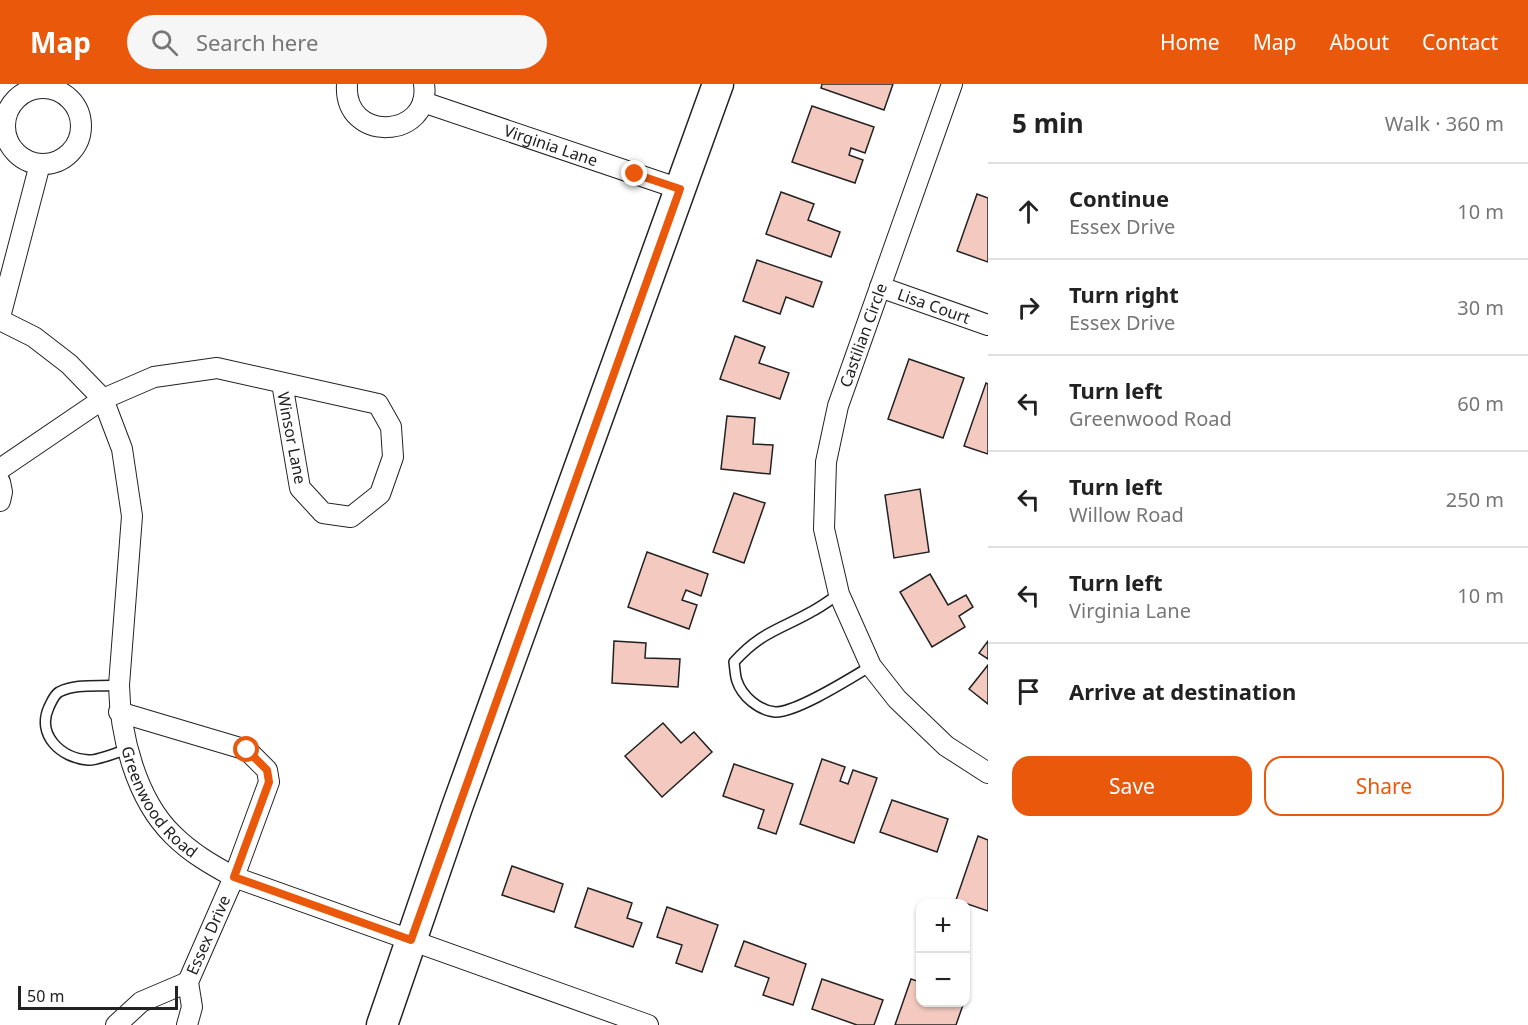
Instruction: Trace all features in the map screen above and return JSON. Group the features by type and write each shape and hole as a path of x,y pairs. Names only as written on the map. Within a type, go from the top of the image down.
{"main road":[{"path":"382,1025 718,84"}],"street":[{"name":"Virginia Lane","path":"347,84 347,99 352,110 372,126 396,127 408,121 417,113 423,93 680,189"},
{"name":"Castilian Circle","path":"952,84 838,406 826,462 824,530 838,594 871,666 897,699 946,746 988,773"},
{"path":"0,319 40,164"},
{"name":"Lisa Court","path":"880,287 988,325"},
{"name":"Greenwood Road","path":"0,319 34,337 69,364 103,399 122,449 132,516 118,685 119,712 142,793 171,834 200,859 234,877 648,1025"},
{"name":"Winsor Lane","path":"0,469 103,399 154,377 217,368 378,404 391,427 393,457 380,494 351,518 323,513 300,488 282,383"},
{"path":"0,482 0,501"},
{"name":"Essex Drive","path":"119,712 247,750 267,770 269,782 234,877 188,982 192,1006 187,1025"},
{"name":"Essex Drive","path":"116,1025 141,1002 188,982"}],"lane":[{"path":"838,594 811,612 771,631 749,646 734,662 736,681 747,698 760,707 775,712 790,709 843,683 871,666"},
{"path":"118,685 74,686 56,694 46,713 46,734 56,748 70,756 90,761 128,749"}],"building":[{"path":"822,84 893,84 884,110 821,88"},
{"path":"812,106 874,127 865,153 851,148 849,155 863,160 855,183 792,162"},
{"path":"781,192 814,204 808,220 840,232 831,257 766,234"},
{"path":"977,194 988,198 988,262 957,251"},
{"path":"757,260 822,282 813,307 786,297 780,314 743,301"},
{"path":"735,336 765,347 759,363 789,373 780,399 720,379"},
{"path":"909,359 964,378 943,438 888,419"},
{"path":"986,383 988,384 988,454 964,446"},
{"path":"727,416 755,418 753,444 773,445 770,474 721,469"},
{"path":"920,489 929,552 894,558 885,495"},
{"path":"734,493 765,503 744,563 713,552"},
{"path":"647,552 708,574 701,596 686,590 682,600 697,605 689,629 628,607"},
{"path":"930,574 948,605 966,595 973,607 959,616 965,627 932,647 900,592"},
{"path":"614,641 646,643 645,658 680,659 678,687 612,683"},
{"path":"988,641 988,659 979,653"},
{"path":"988,665 988,704 969,689"},
{"path":"663,723 681,743 694,732 712,752 662,797 625,756"},
{"path":"822,759 845,767 840,781 848,784 853,770 877,778 854,843 800,824"},
{"path":"734,764 793,784 776,834 758,828 764,810 723,796"},
{"path":"892,800 948,819 937,852 880,832"},
{"path":"978,836 988,840 988,911 970,905 970,899 956,899"},
{"path":"512,866 563,884 554,912 502,895"},
{"path":"588,888 632,903 627,918 642,923 633,947 575,927"},
{"path":"667,907 718,925 702,972 676,963 682,945 657,937"},
{"path":"744,941 806,964 793,1005 763,995 769,978 735,966"},
{"path":"822,979 883,1000 874,1025 857,1025 812,1009"},
{"path":"911,979 916,981 916,1007 962,1007 956,1025 895,1025"}],"route":[{"path":"247,750 267,770 269,782 234,877 411,940 680,189 635,174"}]}
